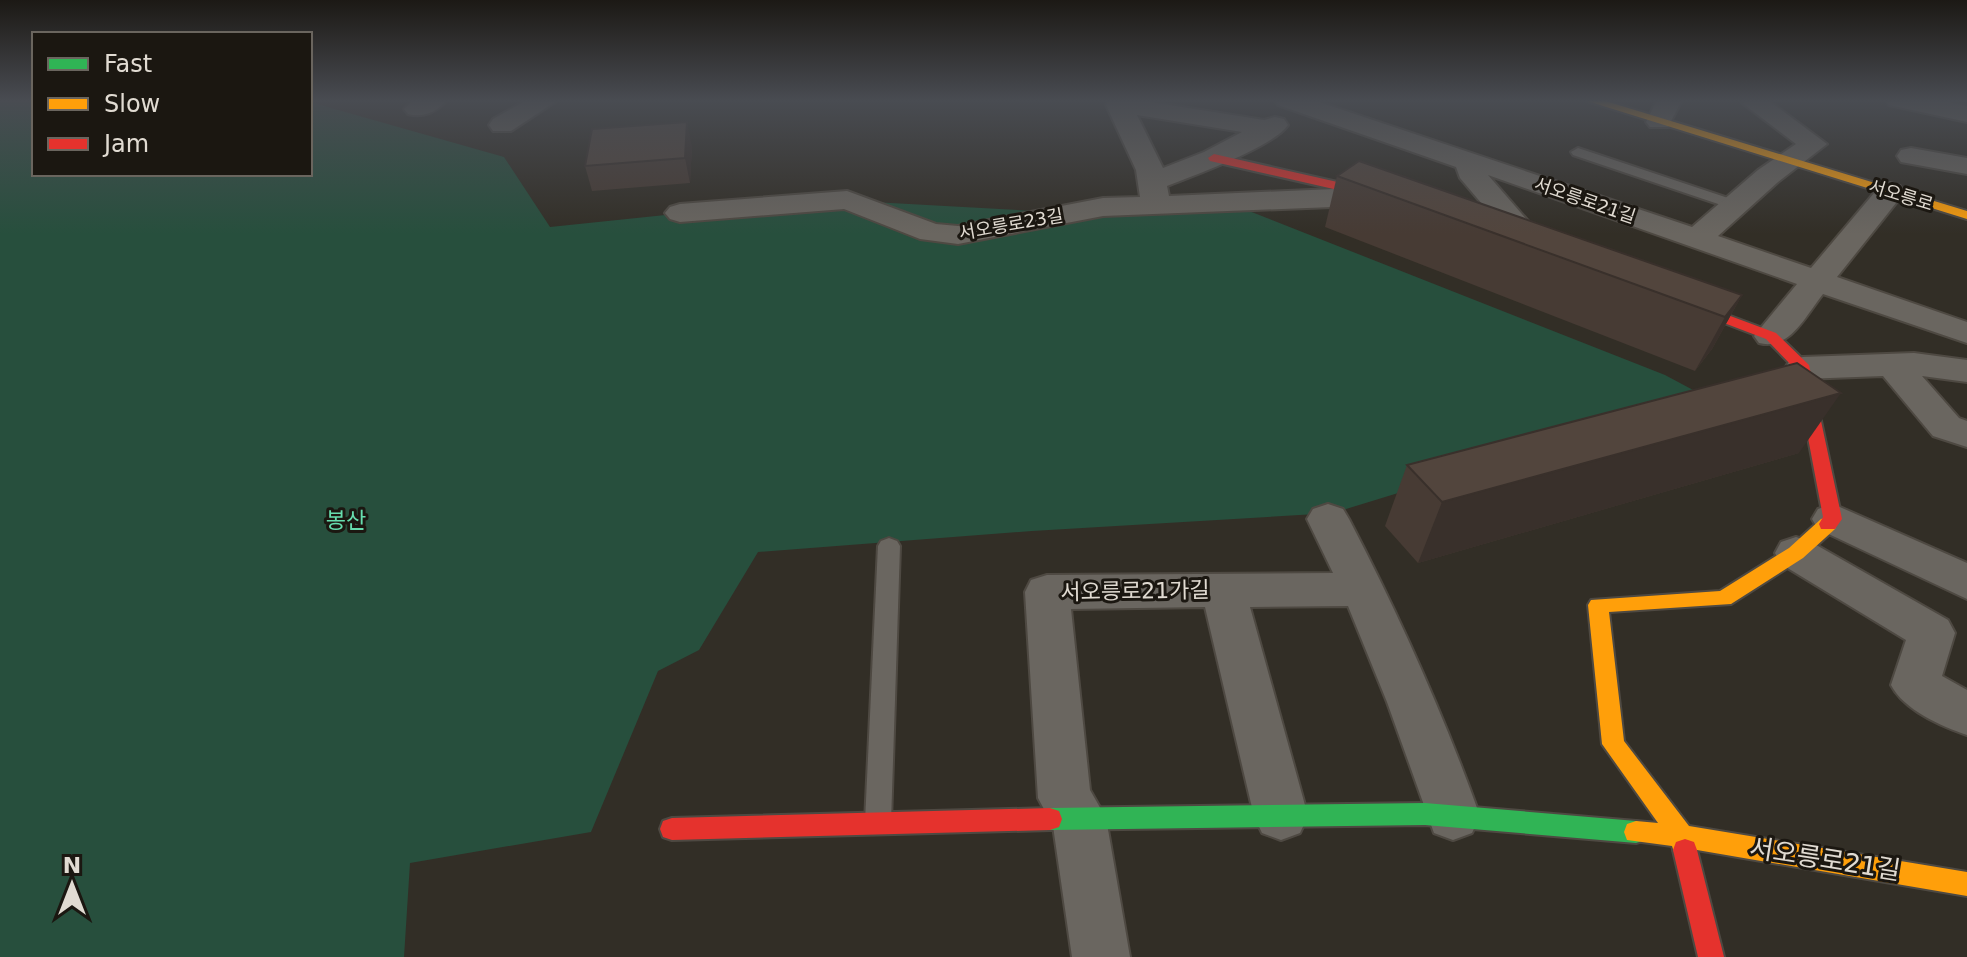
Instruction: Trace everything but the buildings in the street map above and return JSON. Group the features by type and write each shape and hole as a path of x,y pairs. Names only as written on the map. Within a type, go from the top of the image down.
{"street":[{"path":"1138,145 1150,170 1154,194"},
{"name":"서오릉로23길","path":"1154,194 1239,145"},
{"name":"서오릉로21길","path":"1422,145 1967,333"},
{"name":"서오릉로","path":"1746,145 1789,162 1967,215"},
{"path":"1696,239 1813,145"},
{"path":"1911,156 1967,166"},
{"name":"서오릉로23길","path":"1214,158 1375,193 1418,207"},
{"path":"1470,162 1470,172 1541,247"},
{"path":"1771,336 1890,192"},
{"name":"서오릉로23길","path":"680,213 847,200 931,233 958,235 1154,194 1357,197 1375,193"},
{"path":"1505,235 1541,247"},
{"path":"1652,290 1771,336 1803,368 1833,519"},
{"path":"1803,368 1914,364 1967,371"},
{"path":"1893,365 1956,431"},
{"path":"1328,519 1364,589 1421,719 1453,816"},
{"path":"1711,957 1682,836 1613,744 1598,605 1724,599 1796,553 1833,519"},
{"path":"1833,519 1967,582"},
{"path":"1796,553 1932,633 1915,685 1967,714"},
{"path":"1223,590 1364,589"},
{"name":"서오릉로21가길","path":"1079,818 1064,798 1047,592 1223,590 1281,816"},
{"path":"672,829 1079,818 1453,816 1682,836"},
{"path":"1079,818 1101,957"},
{"name":"서오릉로21길","path":"1682,836 1967,884"}],"lane":[{"path":"1578,152 1735,205"},
{"path":"878,824 889,546"}],"green space":[{"name":"봉산","path":"0,145 32,145 32,176 312,176 312,145 460,145 504,157 550,227 818,199 1106,215 1249,211 1665,375 1708,398 1333,513 1032,531 758,552 699,650 658,671 591,832 410,863 404,957 0,957"}],"traffic: fast":[{"path":"1050,819 1425,814 1636,832"}],"traffic: slow":[{"path":"1736,145 1967,215"},
{"path":"1685,850 1682,836 1613,744 1598,605 1724,599 1796,553 1828,524"},
{"path":"1636,832 1682,836 1967,884"}],"traffic: jam":[{"path":"1214,158 1395,199"},
{"path":"1674,299 1771,336 1803,368 1833,519 1828,524"},
{"path":"672,829 1050,819"},
{"path":"1685,850 1711,957"}]}
